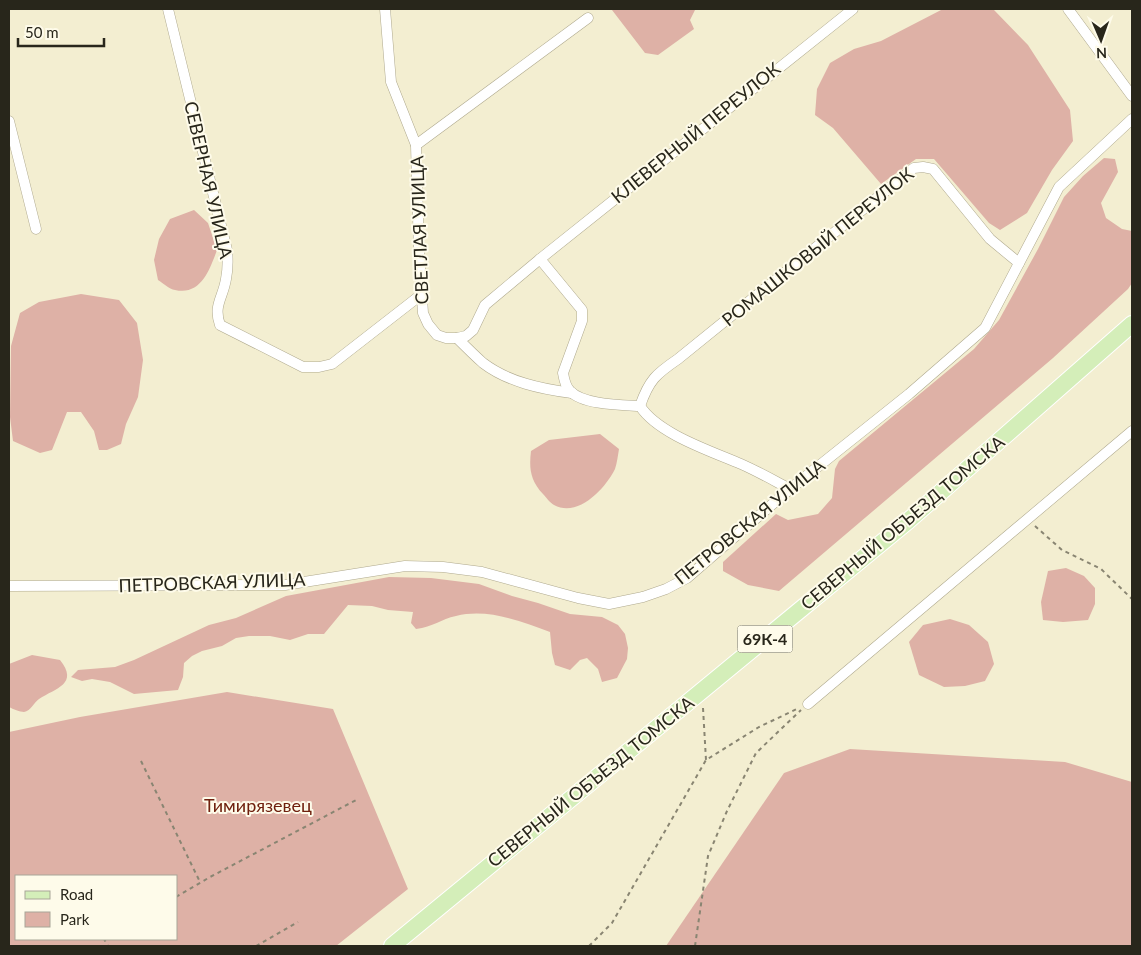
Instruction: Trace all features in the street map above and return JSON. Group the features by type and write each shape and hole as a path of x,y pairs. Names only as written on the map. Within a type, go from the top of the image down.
{"main road":[{"name":"СЕВЕРНЫЙ ОБЪЕЗД ТОМСКА","path":"392,946 908,521 1132,324"}],"street":[{"name":"СЕВЕРНАЯ УЛИЦА","path":"168,9 227,250 226,280 217,307 220,325 303,367 319,367 332,364 422,294"},
{"name":"СВЕТЛАЯ УЛИЦА","path":"385,9 391,82 416,145 423,313 428,324 437,334 446,338 457,338"},
{"name":"КЛЕВЕРНЫЙ ПЕРЕУЛОК","path":"540,258 853,9"},
{"path":"1068,9 1132,96"},
{"path":"416,145 588,18"},
{"name":"ПЕТРОВСКАЯ УЛИЦА","path":"9,586 285,585 405,566 443,567 482,572 578,598 609,604 643,597 666,589 687,578 790,489 909,394 985,328 1059,187 1132,119"},
{"path":"9,121 36,229"},
{"name":"РОМАШКОВЫЙ ПЕРЕУЛОК","path":"640,406 653,379 664,368 678,359 914,168 933,169 990,239 1019,263"},
{"path":"457,338 466,336 473,330 485,305 540,258 582,310 582,321 563,373 572,394"},
{"path":"457,338 484,364 509,377 539,388 572,394 580,398 606,404 640,406 652,420 670,431 790,489"},
{"path":"808,704 1132,431"}],"path":[{"path":"1028,520 1062,550 1101,569 1132,599"},
{"path":"702,691 706,760"},
{"path":"589,946 612,924 706,760 759,727 808,704"},
{"path":"694,946 708,856 727,811 756,753 808,704"},
{"path":"141,761 201,882"},
{"path":"178,896 358,799"},
{"path":"256,946 298,922"}],"green space":[{"path":"609,9 699,9 695,10 690,20 694,29 658,55 645,53 612,10"},
{"path":"943,9 994,10 1028,45 1070,110 1073,141 1052,170 1027,213 1000,230 989,223 934,159 916,159 881,184 833,128 815,115 817,89 830,63 854,49 881,41"},
{"path":"1104,158 1115,159 1118,172 1101,203 1106,218 1122,229 1132,231 1132,283 1128,289 1053,358 779,591 748,585 723,571 723,562 776,514 788,520 818,514 832,498 835,469 839,461 974,349 999,320 1064,197 1083,176"},
{"path":"194,210 208,223 217,250 207,273 198,285 184,291 175,290 158,280 154,260 159,239 170,219"},
{"path":"81,294 119,300 137,323 143,360 138,397 126,424 121,444 107,450 99,450 94,431 81,412 67,412 52,450 40,453 13,441 10,417 11,346 20,313 39,302"},
{"path":"600,434 619,449 615,469 605,485 598,493 581,505 563,508 553,504 535,484 530,468 531,451 549,440"},
{"path":"1066,568 1084,576 1095,588 1095,604 1088,620 1063,622 1043,620 1041,602 1048,571"},
{"path":"389,577 431,578 479,584 570,614 602,617 618,625 625,634 628,648 627,659 617,678 602,682 598,669 587,658 580,660 570,670 555,665 550,632 516,620 492,615 468,614 451,617 427,627 416,629 411,623 413,612 388,610 372,606 348,605 324,634 308,634 290,640 270,636 236,638 222,646 202,651 192,656 184,663 183,677 178,690 134,694 110,682 92,679 82,681 71,677 78,670 115,667 134,660 209,625 236,618 286,596"},
{"path":"950,619 969,625 988,642 994,664 985,681 965,686 944,687 919,675 909,642 923,625"},
{"path":"32,655 60,660 67,675 63,684 39,699 29,710 22,712 9,707 9,664"},
{"name":"Тимирязевец","path":"227,692 333,709 408,889 336,946 9,946 9,732 80,717"},
{"path":"850,749 1065,762 1132,782 1132,946 666,946 784,773"}]}
